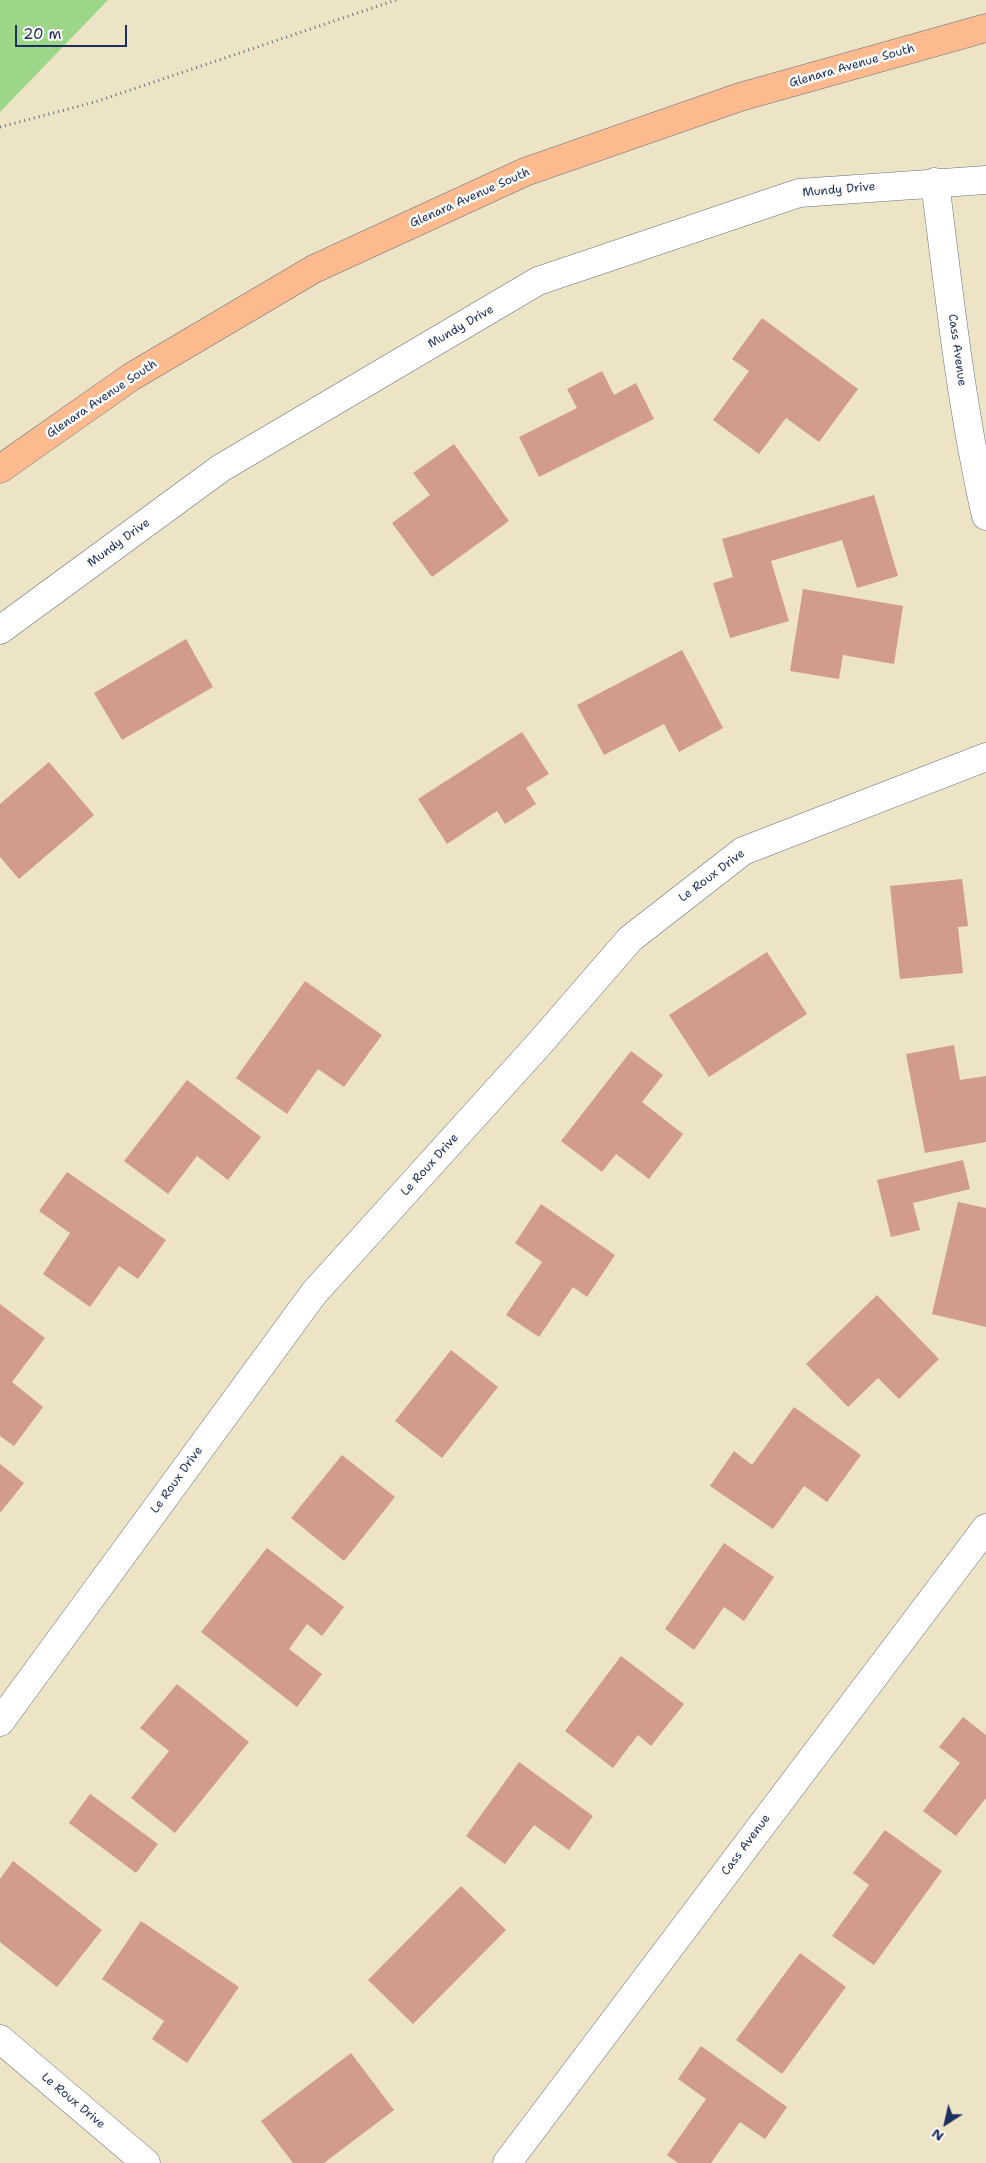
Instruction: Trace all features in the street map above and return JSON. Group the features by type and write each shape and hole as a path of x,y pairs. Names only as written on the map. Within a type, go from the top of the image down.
{"main road":[{"name":"Glenara Avenue South","path":"0,469 131,377 314,270 525,172 740,97 986,28"}],"street":[{"name":"Mundy Drive","path":"0,630 221,468 538,281 799,193 935,182 986,180"},
{"name":"Cass Avenue","path":"935,182 952,318 973,460 986,516"},
{"name":"Le Roux Drive","path":"0,1722 314,1293 540,1043 630,939 743,851 986,757"},
{"name":"Cass Avenue","path":"507,2163 986,1528"},
{"name":"Le Roux Drive","path":"0,2039 146,2163"}],"path":[{"path":"0,127 95,102 396,0"}],"green space":[{"path":"0,0 108,0 0,112"}],"building":[{"path":"762,318 858,389 819,442 786,418 759,454 713,420 749,371 732,359"},
{"path":"602,371 614,395 636,383 654,419 539,477 519,437 577,408 567,389"},
{"path":"454,444 509,521 432,577 392,523 430,495 413,473"},
{"path":"874,495 898,576 857,588 842,540 771,561 789,621 730,638 713,583 733,577 722,539"},
{"path":"803,589 903,606 894,664 843,655 839,679 790,671"},
{"path":"186,639 213,687 122,740 94,693"},
{"path":"682,650 723,728 679,752 664,724 604,755 577,705"},
{"path":"522,732 549,774 526,788 536,804 505,824 497,811 447,844 418,799"},
{"path":"49,762 94,815 19,879 0,857 0,804"},
{"path":"962,879 968,926 958,927 963,973 900,979 890,886"},
{"path":"767,952 807,1014 709,1077 669,1015"},
{"path":"305,981 382,1035 344,1087 318,1069 287,1114 236,1078"},
{"path":"954,1045 960,1080 986,1076 986,1142 925,1153 906,1054"},
{"path":"631,1051 663,1075 642,1102 683,1134 649,1179 616,1154 602,1172 561,1141"},
{"path":"187,1080 261,1137 228,1180 197,1156 168,1194 124,1161"},
{"path":"963,1160 970,1189 913,1203 920,1230 891,1237 877,1180"},
{"path":"67,1172 166,1240 138,1279 119,1266 90,1307 43,1274 70,1233 39,1211"},
{"path":"958,1202 986,1208 986,1327 932,1314"},
{"path":"541,1204 615,1255 587,1297 573,1287 539,1337 506,1315 542,1262 515,1243"},
{"path":"877,1295 939,1359 899,1399 878,1378 848,1407 806,1364"},
{"path":"0,1304 45,1338 12,1382 43,1407 14,1446 0,1436"},
{"path":"451,1350 498,1387 442,1458 395,1421"},
{"path":"794,1407 861,1455 827,1502 804,1486 773,1529 710,1486 734,1451 752,1465"},
{"path":"342,1455 395,1497 344,1561 291,1518"},
{"path":"0,1464 24,1483 0,1513"},
{"path":"724,1543 774,1577 744,1621 724,1607 694,1650 665,1629"},
{"path":"267,1548 344,1607 322,1636 307,1624 289,1649 322,1674 297,1707 201,1632"},
{"path":"621,1656 684,1704 651,1746 638,1735 613,1768 565,1731"},
{"path":"177,1684 249,1742 175,1833 131,1798 169,1751 140,1728"},
{"path":"963,1717 986,1735 986,1798 956,1836 923,1811 960,1763 939,1747"},
{"path":"519,1762 593,1816 569,1850 534,1825 505,1864 466,1836"},
{"path":"90,1794 158,1844 136,1873 69,1823"},
{"path":"885,1830 942,1871 874,1965 832,1936 869,1885 853,1873"},
{"path":"13,1861 102,1930 57,1987 0,1942 0,1879"},
{"path":"461,1886 506,1930 413,2024 368,1980"},
{"path":"141,1921 239,1987 187,2063 152,2039 164,2021 102,1979"},
{"path":"800,1953 846,1987 782,2074 736,2040"},
{"path":"701,2046 787,2107 765,2139 740,2122 711,2163 678,2163 667,2155 706,2099 678,2079"},
{"path":"351,2053 394,2110 324,2163 293,2163 261,2121"}]}
